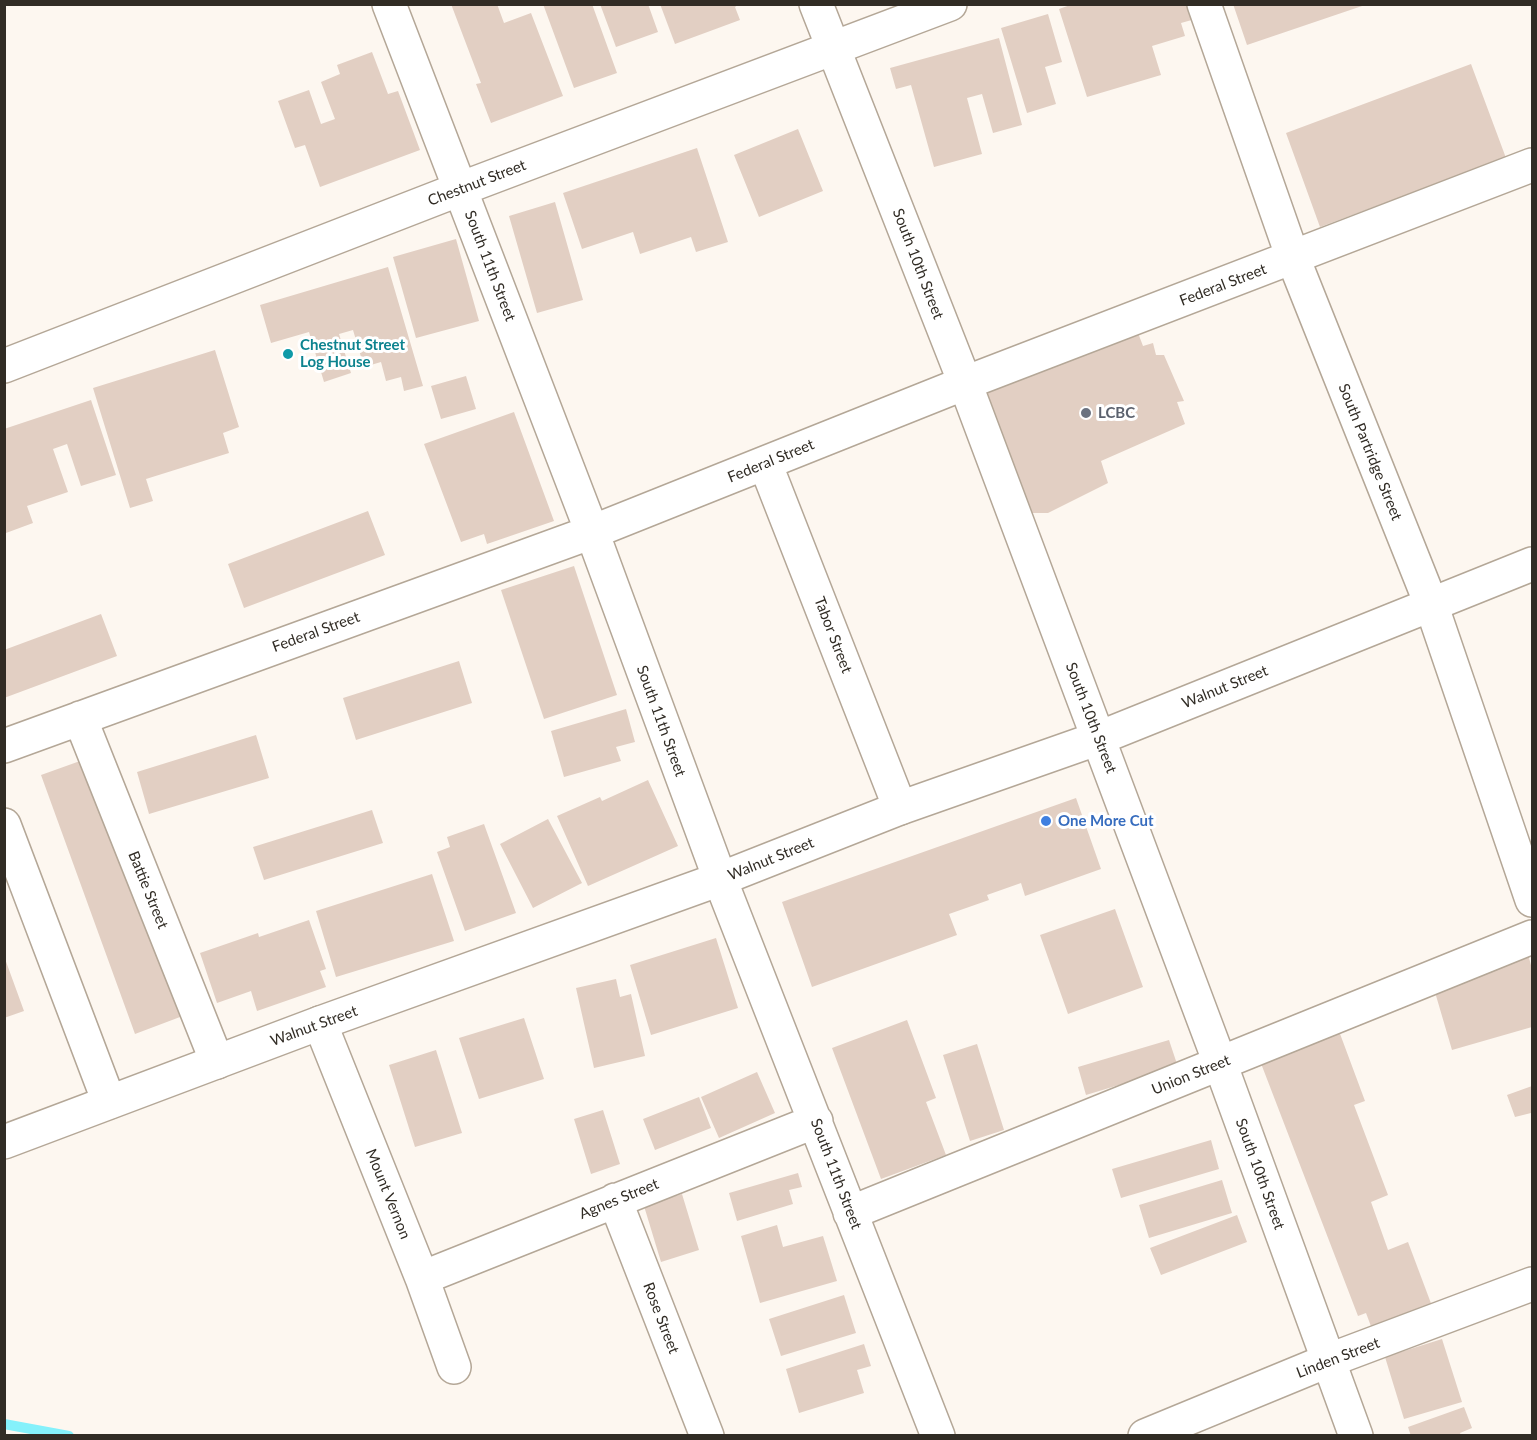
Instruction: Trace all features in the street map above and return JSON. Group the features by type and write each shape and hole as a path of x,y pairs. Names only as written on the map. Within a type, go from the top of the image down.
{"main road":[{"name":"South 11th Street","path":"389,4 592,532 720,879 938,1436"},
{"name":"South 10th Street","path":"816,4 965,383 1099,738 1356,1436"},
{"name":"Chestnut Street","path":"4,366 460,189 950,4"},
{"name":"South Partridge Street","path":"1204,4 1293,258 1431,604 1533,900"},
{"name":"Federal Street","path":"4,746 592,532 965,383 1533,165"},
{"name":"Tabor Street","path":"765,463 900,808"},
{"name":"Walnut Street","path":"4,1142 320,1023 720,879 900,808 1099,738 1533,564"},
{"name":"Battie Street","path":"80,718 217,1062"},
{"path":"4,825 109,1102"},
{"name":"Union Street","path":"850,1213 1533,937"},
{"name":"Mount Vernon","path":"320,1023 422,1278 454,1367"},
{"name":"Agnes Street","path":"422,1278 816,1121"},
{"name":"Rose Street","path":"615,1200 707,1436"},
{"name":"Linden Street","path":"1145,1436 1327,1361 1533,1284"}],"building":[{"path":"451,4 497,4 504,23 531,13 563,96 491,123 476,84 481,83"},
{"path":"543,4 592,4 617,73 574,88"},
{"path":"600,4 648,4 658,32 616,47"},
{"path":"660,4 739,4 735,7 740,20 675,44"},
{"path":"1073,4 1202,4 1206,16 1181,23 1185,36 1152,46 1161,75 1087,97 1059,9"},
{"path":"1233,4 1365,4 1365,5 1247,45"},
{"path":"1048,14 1062,62 1045,67 1056,104 1027,113 1001,28"},
{"path":"999,38 1022,125 993,133 982,94 967,98 982,154 934,167 911,85 896,89 890,68"},
{"path":"372,52 388,94 398,91 420,150 320,187 305,145 295,148 278,101 309,90 321,124 335,119 321,82 340,74 337,65"},
{"path":"1471,64 1506,158 1320,227 1286,133"},
{"path":"798,129 823,191 759,217 734,155"},
{"path":"697,148 728,242 696,252 691,237 640,254 633,232 582,249 563,193"},
{"path":"555,202 583,300 537,313 509,216"},
{"path":"456,239 479,321 416,338 393,257"},
{"path":"388,267 423,386 404,391 401,377 386,381 381,362 364,367 353,330 339,334 351,373 324,382 309,332 271,343 260,305"},
{"name":"LCBC","path":"1135,325 1143,346 1153,343 1156,355 1164,355 1184,401 1177,402 1185,424 1101,461 1108,483 1048,513 1031,513 979,385"},
{"path":"215,350 239,427 223,433 229,453 146,479 153,501 130,508 93,388"},
{"path":"466,376 476,409 441,419 431,386"},
{"path":"91,400 116,475 81,486 67,444 53,449 68,492 27,506 33,523 6,533 4,429"},
{"path":"514,412 554,521 487,544 484,534 461,542 424,444"},
{"path":"368,511 385,555 244,608 228,564"},
{"path":"574,566 617,695 544,719 501,590"},
{"path":"101,614 117,656 4,698 4,650"},
{"path":"459,661 472,703 356,740 343,698"},
{"path":"626,709 635,742 616,747 621,761 564,777 551,731"},
{"path":"256,735 269,778 149,814 137,772"},
{"path":"94,756 188,1014 135,1034 41,775"},
{"path":"648,780 678,846 588,886 557,816 600,797 602,801"},
{"path":"1076,798 1101,869 1025,896 1021,883 987,895 989,900 949,914 957,935 812,987 782,902"},
{"path":"372,810 383,843 264,880 253,847"},
{"path":"548,819 582,883 533,908 500,844"},
{"path":"484,824 516,913 465,931 437,852 450,847 447,837"},
{"path":"432,874 454,941 336,977 316,911"},
{"path":"1115,909 1143,987 1068,1014 1040,935"},
{"path":"309,920 326,969 320,971 326,987 257,1011 251,991 217,1003 200,953 258,933 259,937"},
{"path":"716,938 738,1008 651,1035 630,965"},
{"path":"1528,954 1532,969 1532,1027 1452,1050 1432,982"},
{"path":"4,956 24,1011 4,1018"},
{"path":"616,979 620,997 631,994 645,1056 594,1068 576,988"},
{"path":"524,1018 544,1079 479,1099 459,1038"},
{"path":"907,1020 936,1098 926,1102 946,1155 881,1179 832,1048"},
{"path":"1336,1023 1365,1101 1354,1105 1388,1195 1371,1202 1388,1250 1408,1242 1435,1314 1375,1337 1366,1313 1358,1316 1257,1053"},
{"path":"1169,1040 1178,1067 1086,1095 1078,1067"},
{"path":"977,1044 1004,1130 970,1141 943,1055"},
{"path":"436,1050 462,1133 415,1147 389,1065"},
{"path":"757,1072 775,1113 719,1138 701,1097"},
{"path":"1532,1086 1532,1117 1531,1113 1515,1117 1507,1095"},
{"path":"699,1097 711,1128 655,1150 643,1119"},
{"path":"603,1110 620,1164 591,1174 574,1119"},
{"path":"1211,1140 1219,1169 1121,1198 1112,1169"},
{"path":"798,1173 802,1187 789,1190 793,1204 737,1221 729,1193"},
{"path":"1222,1180 1232,1213 1149,1238 1139,1205"},
{"path":"682,1194 699,1250 661,1262 644,1206"},
{"path":"1237,1215 1247,1242 1161,1275 1150,1248"},
{"path":"777,1225 783,1247 823,1236 837,1281 760,1303 741,1236"},
{"path":"844,1295 856,1333 781,1356 769,1319"},
{"path":"1442,1339 1462,1402 1404,1419 1385,1357"},
{"path":"864,1344 871,1366 857,1370 864,1393 799,1413 786,1369"},
{"path":"1464,1407 1472,1428 1460,1433 1461,1436 1411,1436 1408,1427"}],"waterway":[{"path":"4,1424 69,1436"}],"place":[{"name":"Chestnut Street Log House","path":"288,354"},
{"name":"LCBC","path":"1086,413"},
{"name":"One More Cut","path":"1046,821"}]}
